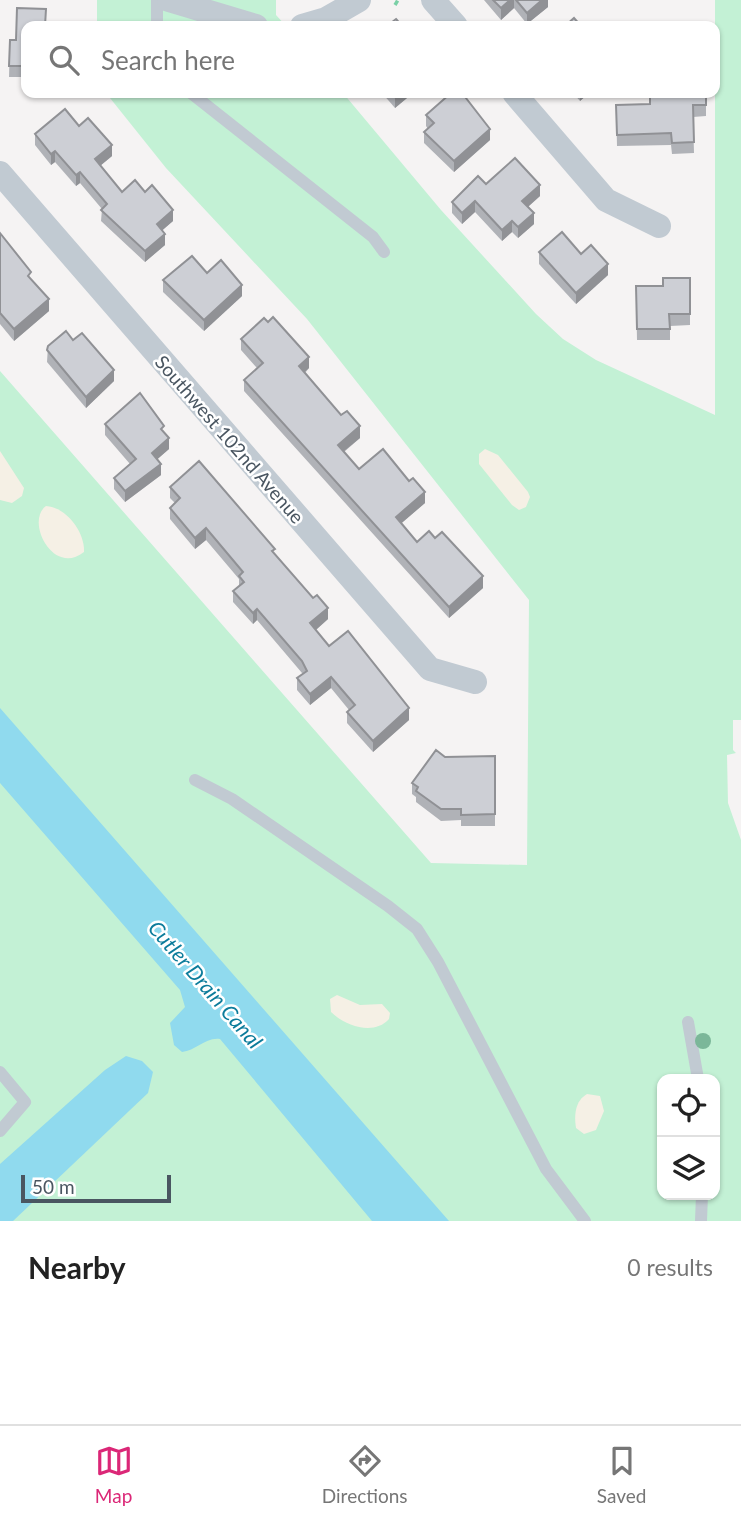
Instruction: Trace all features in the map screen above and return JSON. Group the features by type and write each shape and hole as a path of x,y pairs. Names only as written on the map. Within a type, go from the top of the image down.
{"street":[{"path":"169,0 239,21"},
{"path":"319,21 359,0"},
{"path":"433,0 452,21"},
{"path":"518,98 606,200 659,226"},
{"name":"Southwest 102nd Avenue","path":"0,173 430,669 475,682"}],"lane":[{"path":"157,0 157,21"},
{"path":"197,98 373,237 384,252"},
{"path":"195,780 232,799 297,842 416,929 438,962 546,1169 585,1221"},
{"path":"688,1022 697,1074"},
{"path":"0,1072 25,1102 0,1131"},
{"path":"701,1221 702,1200"}],"path":[{"path":"395,5 398,0"}],"green space":[{"path":"97,0 276,0 276,15 281,21 97,21"},
{"path":"715,0 741,0 741,720 733,720 733,750 736,753 727,755 728,803 741,840 741,1221 0,1221 0,371 431,863 527,865 529,600 307,319 166,168 110,98 347,98 441,210 536,314 563,339 596,360 715,415 715,98 720,98 720,21 715,21"}],"sand":[{"path":"485,449 498,455 528,492 530,497 526,507 519,510 512,505 479,464 479,454"},
{"path":"0,451 24,488 22,496 12,503 0,500"},
{"path":"46,506 61,511 73,522 81,537 84,552 73,558 62,557 46,544 39,523 40,513"},
{"path":"337,995 360,1005 382,1004 390,1013 389,1019 376,1027 352,1025 331,1012 330,999"},
{"path":"587,1094 600,1096 604,1111 596,1130 584,1134 576,1128 575,1113 580,1100"}],"water":[{"name":"Cutler Drain Canal","path":"0,708 449,1221 372,1221 220,1039 210,1040 182,1052 174,1045 170,1023 185,1007 180,990 0,783"},
{"path":"126,1056 142,1061 153,1072 148,1093 13,1221 0,1221 0,1164 105,1070"}],"building":[{"path":"493,0 510,0 501,8"},
{"path":"516,0 542,0 527,13"},
{"path":"17,8 46,9 45,21 21,21 21,66 9,66 10,40 16,40"},
{"path":"445,98 466,98 490,129 454,161 424,132 434,123 426,115"},
{"path":"650,98 706,98 706,105 693,105 694,142 672,143 671,133 617,135 616,105 650,104"},
{"path":"65,109 79,126 88,118 112,145 95,159 122,192 135,180 145,192 152,185 173,210 157,224 165,234 145,251 101,210 107,204 80,172 76,175 55,151 51,154 35,134"},
{"path":"515,158 540,185 522,201 534,213 518,227 512,221 502,230 475,201 462,213 452,202 478,176 486,184"},
{"path":"562,232 581,254 591,245 608,264 576,293 539,252"},
{"path":"0,233 31,272 28,276 49,299 14,329 0,313"},
{"path":"192,256 207,273 221,260 242,285 204,320 163,280"},
{"path":"663,278 690,278 690,314 669,314 670,329 637,329 636,286 663,286"},
{"path":"273,317 309,357 299,366 341,415 347,411 360,426 338,445 359,469 383,449 409,481 413,478 425,492 396,517 417,542 429,531 435,538 442,532 483,576 449,607 244,380 263,363 241,339 264,318 268,322"},
{"path":"66,331 73,340 82,333 114,370 86,397 47,350 48,346"},
{"path":"140,393 164,426 161,429 169,438 152,453 161,464 125,491 114,478 136,459 105,424"},
{"path":"199,461 275,549 272,551 313,598 317,595 328,608 310,623 329,646 348,631 409,708 373,741 347,712 355,705 331,677 310,694 297,678 307,671 302,661 257,609 253,613 233,591 244,582 239,576 243,572 206,528 195,538 170,508 180,498 170,487"},
{"path":"436,750 445,757 495,756 495,814 461,815 461,809 441,809 416,791 418,787 412,783"}]}
